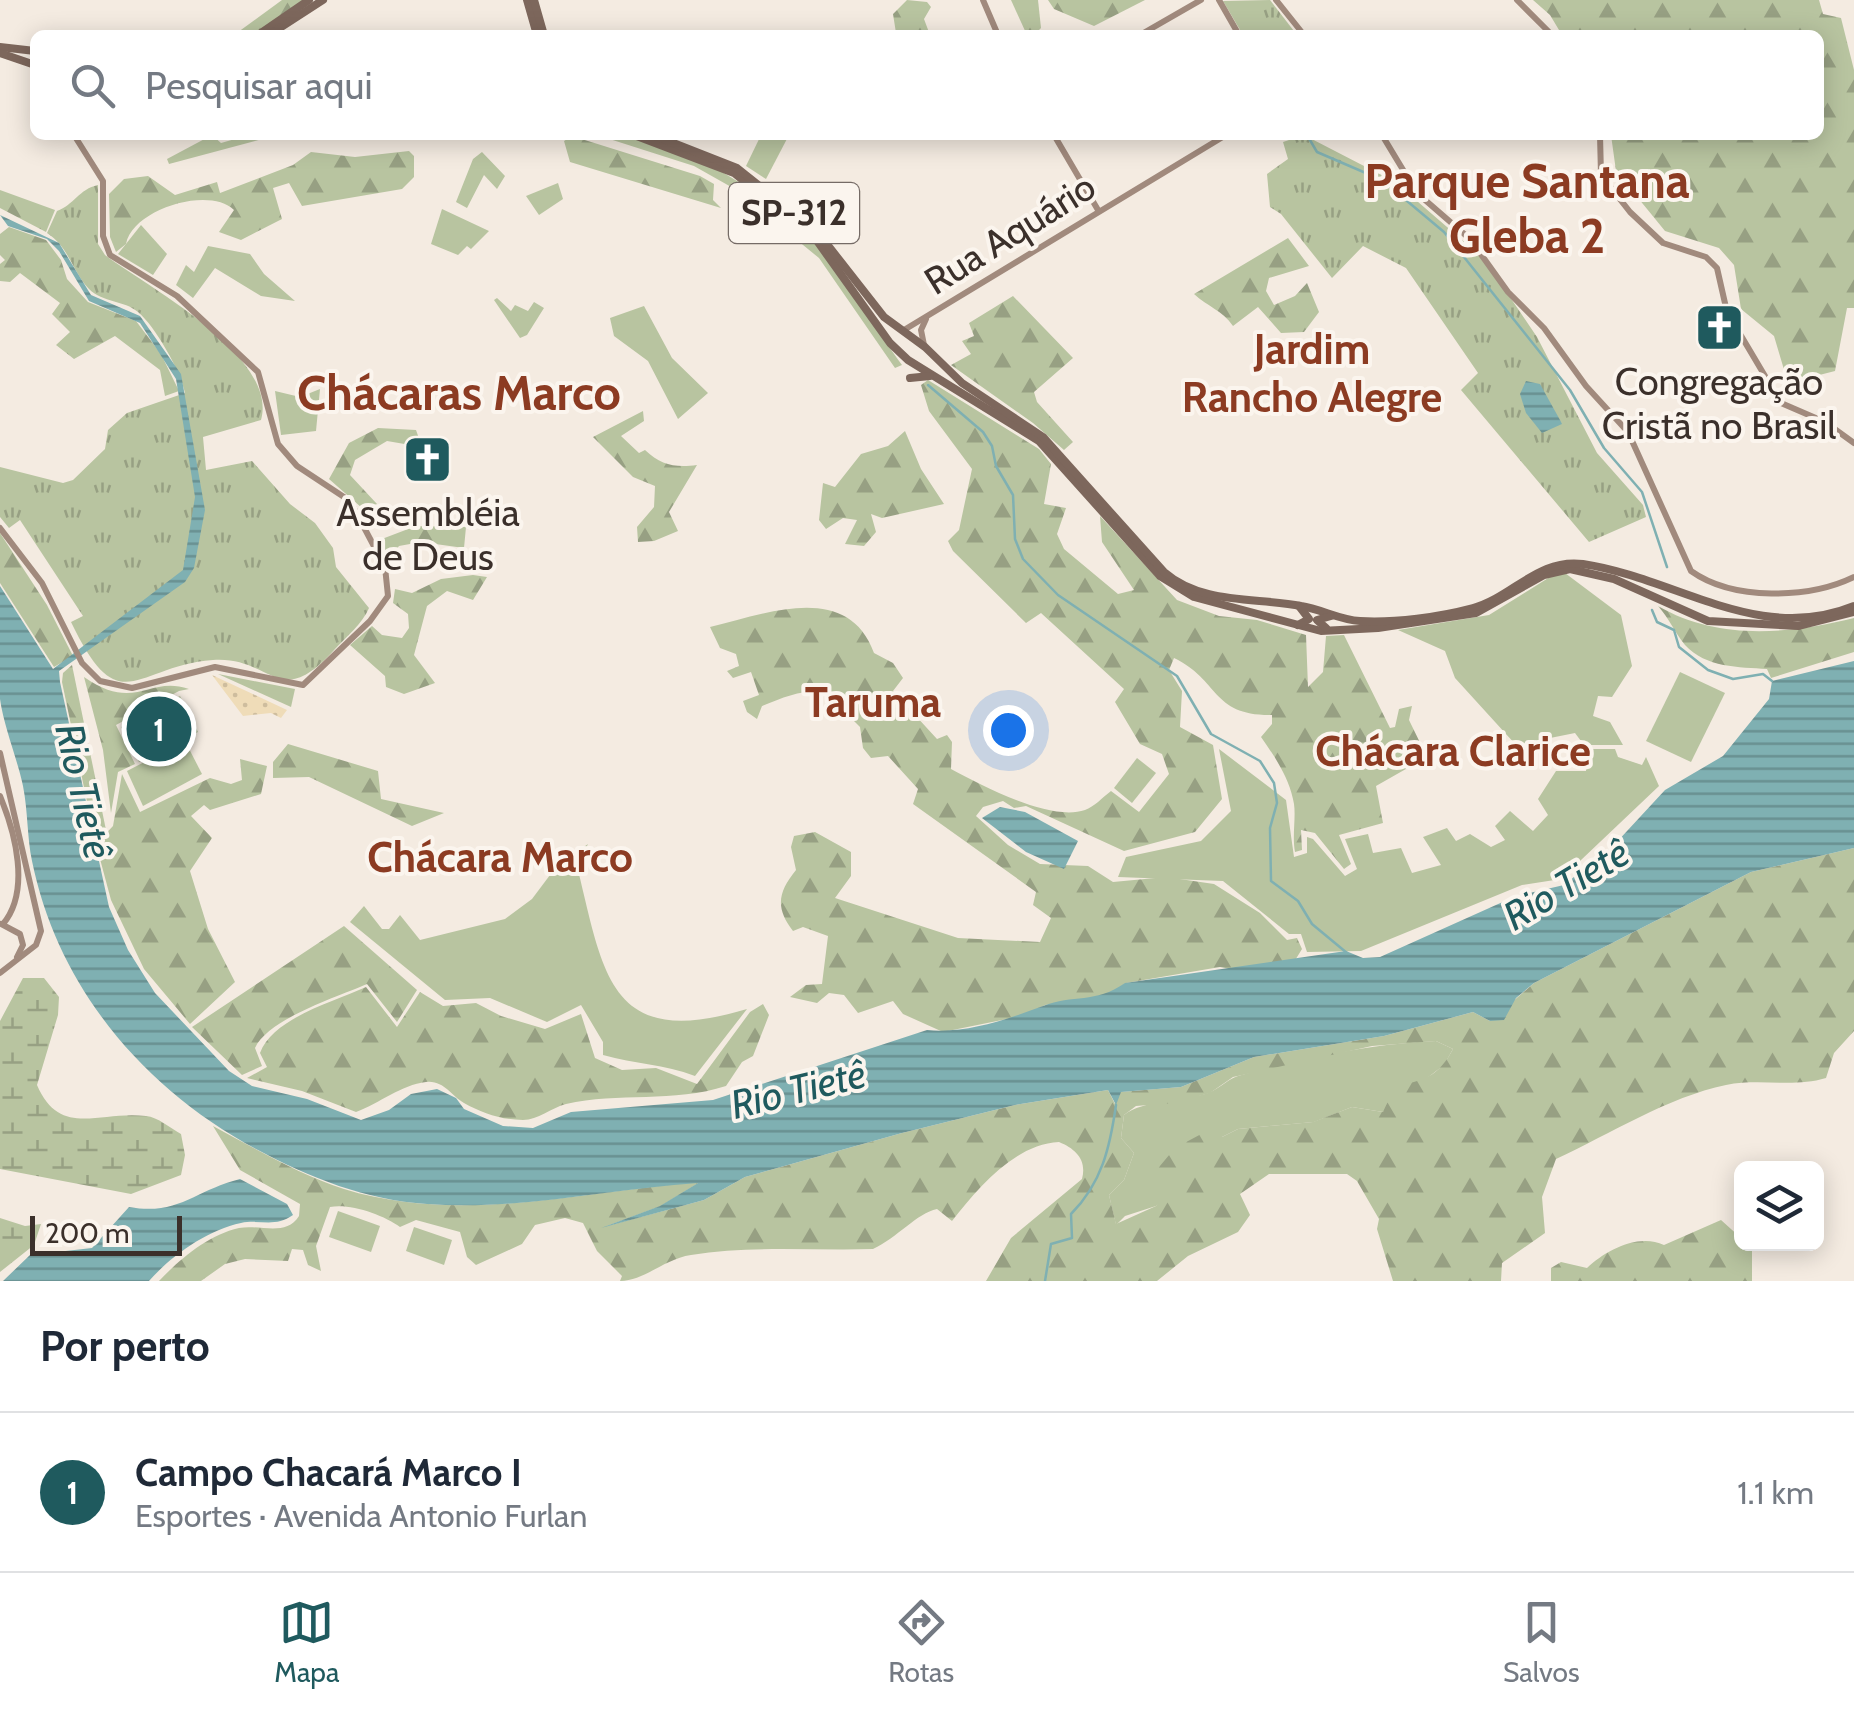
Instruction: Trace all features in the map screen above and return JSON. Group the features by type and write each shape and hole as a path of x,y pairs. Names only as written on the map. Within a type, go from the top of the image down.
{"main road":[{"path":"265,30 309,0"},
{"path":"277,30 323,0"},
{"path":"530,0 539,30"},
{"path":"0,50 30,51"},
{"path":"0,50 30,63"},
{"name":"SP-312","path":"648,140 717,164 750,185 826,250 894,347 1039,441 1167,583 1194,596 1294,626 1335,631 1476,613 1544,575 1570,570 1614,579 1684,614 1708,621 1798,626 1854,609"},
{"name":"SP-312","path":"666,140 720,159 754,180 826,240 879,312 925,347 962,383 1048,442 1170,578 1221,597 1299,605 1335,616 1378,621 1474,608 1542,570 1570,563 1786,620 1854,609"},
{"path":"894,347 894,337 904,330"},
{"path":"920,367 925,347"},
{"path":"910,378 936,376"},
{"path":"1684,614 1682,604 1688,596"},
{"path":"1708,621 1717,614 1714,604"},
{"path":"1294,626 1309,619 1299,605"},
{"path":"1335,616 1320,616 1317,623 1335,631"}],"street":[{"path":"984,0 996,30"},
{"path":"1149,30 1202,0"},
{"path":"1219,0 1236,30"},
{"path":"1276,0 1300,30"},
{"path":"1517,0 1547,30"},
{"path":"0,528 42,583 82,663 100,681 132,688 222,668 299,686 308,683 384,603 389,589 385,567 343,492 282,452 274,436 264,386 254,366 177,296 110,255 104,236 104,182 77,140"},
{"path":"1057,140 1098,210"},
{"name":"Rua Aquário","path":"904,330 1217,140"},
{"path":"1385,140 1418,193 1470,239 1501,283 1564,351 1586,386 1630,436 1691,571 1700,582 1702,600"},
{"path":"1600,140 1601,175 1652,236 1713,262 1727,312 1784,406 1825,422 1854,443"},
{"path":"1390,172 1401,163"},
{"path":"925,347 920,334 927,318"},
{"path":"1700,582 1744,590 1802,591 1854,578"},
{"path":"1688,596 1700,582"},
{"path":"0,753 40,940 0,973"},
{"path":"0,796 18,871 15,907 1,924 17,930 23,940 14,962"}],"green space":[{"path":"282,0 304,0 260,30 241,30"},
{"path":"907,0 927,2 931,7 924,19 928,30 896,30 893,14"},
{"path":"1011,0 1038,0 1041,28 1025,30"},
{"path":"1048,0 1145,0 1094,26 1054,9"},
{"path":"1270,0 1293,30 1240,30 1223,1"},
{"path":"1533,0 1819,0 1823,14 1841,18 1854,70 1854,308 1847,308 1835,371 1788,383 1774,336 1741,309 1734,265 1719,248 1665,231 1616,171 1612,140 1824,140 1824,30 1559,30 1550,15"},
{"path":"203,140 258,140 169,164 167,159"},
{"path":"585,140 700,176 714,184 713,200 721,208 570,162 564,141"},
{"path":"613,140 638,140 691,156 775,208 834,263 902,365 895,368 819,258 733,188 694,166"},
{"path":"759,140 786,140 766,179 746,166"},
{"path":"1314,140 1395,182 1484,259 1537,337 1597,453 1643,505 1646,517 1589,542 1461,390 1478,373 1406,268 1363,246 1332,278 1281,214 1270,207 1267,174 1288,159 1283,142"},
{"path":"409,151 414,156 414,177 402,189 302,206 289,183 273,188 282,219 241,240 219,232 234,210 208,200 173,205 157,212 142,221 116,252 110,237 109,194 124,179 148,176 175,195 217,182 220,193 293,165 311,152 355,157"},
{"path":"482,152 505,176 497,189 484,175 467,208 456,202 473,159"},
{"path":"558,183 563,199 539,215 526,196"},
{"path":"98,185 98,244 105,255 205,325 250,372 261,396 261,420 203,437 206,470 252,461 290,504 315,523 333,548 336,567 369,608 359,624 316,668 300,677 287,680 233,661 213,660 186,664 131,682 117,680 103,672 88,653 71,622 83,616 20,520 9,528 0,517 0,467 63,483 73,480 105,449 108,430 127,413 185,393 173,362 145,319 132,308 89,289 60,245 47,233 57,211"},
{"path":"0,190 55,210 46,232 0,208"},
{"path":"442,209 489,231 471,249 467,246 458,255 431,244"},
{"path":"141,225 167,254 153,275 118,254"},
{"path":"9,227 46,240 61,260 67,279 88,302 136,321 161,354 179,391 165,396 160,370 115,336 74,359 56,345 70,332 52,314 60,303 20,273 10,282 0,281 0,264 5,260 0,255 0,234"},
{"path":"1288,238 1309,266 1269,278 1266,291 1274,305 1295,296 1307,283 1319,312 1304,332 1281,333 1258,307 1233,326 1194,294"},
{"path":"208,246 250,254 264,274 295,301 261,296 215,268 193,298 176,285 186,265 194,272"},
{"path":"1013,296 1073,358 1034,392 1037,402 1073,442 1064,450 951,365 971,354 962,341 974,336 969,323"},
{"path":"497,298 511,311 515,305 528,311 534,302 544,308 527,335 520,338 494,300"},
{"path":"644,306 672,358 708,393 678,419 648,361 614,336 610,318"},
{"path":"928,380 1039,449 1051,464 1044,504 1066,508 1057,534 1064,549 1118,594 1134,590 1102,542 1100,516 1177,600 1219,616 1257,620 1306,635 1308,687 1323,672 1326,636 1344,635 1390,728 1395,727 1399,709 1412,706 1409,720 1427,757 1376,786 1383,823 1339,835 1351,864 1344,869 1315,833 1301,830 1302,850 1295,852 1292,795 1261,737 1272,724 1272,715 1237,710 1174,658 1169,670 1182,691 1180,727 1213,745 1222,799 1195,832 1124,851 1026,806 1014,808 1003,801 983,807 976,816 1008,845 1040,864 1088,866 1113,882 1166,877 1214,884 1260,913 1287,940 1297,938 1302,949 1294,962 1236,970 1220,967 1126,983 1105,997 1045,1005 1026,1015 943,1032 903,1014 893,1001 858,1013 844,995 829,993 817,1003 790,997 806,985 822,984 828,936 803,927 793,931 783,915 782,893 796,870 791,847 794,836 815,832 851,852 851,876 835,898 958,938 1040,942 1051,918 1033,905 1036,892 913,804 918,789 888,756 871,758 863,748 860,727 824,691 800,693 762,706 757,719 747,712 743,701 759,695 751,672 733,678 727,671 739,666 736,654 720,648 710,627 804,608 826,609 845,617 862,631 874,653 893,663 903,678 893,691 937,739 947,735 952,742 951,769 1036,807 1085,810 1111,791 1139,812 1169,774 1162,754 1140,744 1115,702 1124,689 1041,613 1026,623 953,551 948,541 959,530 972,469 929,411 921,385"},
{"path":"320,389 316,431 281,435 275,391 300,397"},
{"path":"643,411 644,421 621,436 639,453 645,450 675,466 697,465 669,512 678,531 654,541 638,542 637,527 654,507 655,486 633,477 593,437"},
{"path":"378,428 416,430 422,447 387,441 355,460 350,475 377,504 362,508 329,479 349,443"},
{"path":"905,431 921,469 944,504 882,518 871,514 876,532 864,546 845,544 857,520 843,518 826,529 819,520 823,483 835,487 861,454 888,446"},
{"path":"416,526 466,527 464,548 421,542 399,546 386,563 374,542"},
{"path":"0,533 47,605 73,656 54,667 0,583"},
{"path":"1561,570 1621,615 1632,666 1612,697 1598,696 1593,716 1610,722 1623,745 1584,745 1575,733 1516,745 1455,678 1445,651 1398,630 1489,615"},
{"path":"487,577 473,600 447,591 427,606 414,655 435,683 404,694 386,687 385,676 350,645 372,626 382,635 402,638 409,628 408,614 393,603 395,589 412,593 441,579"},
{"path":"1658,606 1705,625 1754,631 1804,628 1854,618 1854,652 1771,678 1767,669 1723,665 1693,653"},
{"path":"72,665 106,830 95,840 62,682 63,673"},
{"path":"1680,672 1725,693 1691,762 1646,741"},
{"path":"218,674 295,689 291,707"},
{"path":"84,677 117,692 163,686 189,689 116,725 135,764 118,772 111,813 103,750"},
{"path":"180,696 198,732 139,762 121,727"},
{"path":"185,741 202,774 143,806 127,771"},
{"path":"288,744 378,771 381,799 444,813 412,826 309,777 273,778 273,762"},
{"path":"1219,749 1286,800 1294,857 1307,853 1307,837 1313,839 1345,876 1357,869 1345,839 1368,834 1373,853 1401,848 1412,873 1441,865 1423,837 1447,828 1456,841 1470,834 1491,847 1505,840 1495,826 1510,811 1533,831 1548,815 1538,799 1556,771 1586,771 1588,749 1615,749 1618,757 1642,765 1646,757 1659,786 1561,879 1522,885 1361,951 1307,952 1301,934 1289,934 1223,881 1118,877 1126,857 1201,841 1231,811"},
{"path":"1137,758 1156,773 1132,803 1114,788"},
{"path":"240,759 267,766 261,794 210,810 204,805 191,816 212,838 190,871 208,929 235,982 190,1024 144,969 111,900 96,844 113,826 122,774 140,812 210,778 231,784 242,780"},
{"path":"588,844 577,866 606,970 620,994 640,1011 666,1020 701,1019 747,1009 695,1076 603,1055 603,1042 581,1005 547,1022 490,998 445,1000 350,922 364,906 382,929 389,929 400,915 420,940 505,919 532,899 556,867"},
{"path":"1854,848 1854,1031 1834,1053 1826,1078 1739,1083 1704,1091 1661,1107 1556,1159 1542,1197 1545,1233 1502,1263 1501,1281 1393,1281 1377,1229 1379,1219 1357,1181 1347,1174 1269,1174 1240,1194 1250,1215 1238,1232 1188,1256 1157,1281 986,1281 1011,1238 1082,1179 1079,1156 1059,1142 1013,1159 986,1182 952,1221 937,1209 929,1211 873,1249 713,1252 681,1257 637,1278 620,1281 622,1276 597,1251 583,1223 565,1218 535,1225 522,1244 476,1265 467,1257 460,1232 416,1220 400,1227 366,1211 338,1206 330,1207 316,1246 321,1271 308,1265 303,1250 292,1249 288,1261 245,1259 225,1264 201,1281 159,1281 185,1256 216,1236 247,1227 280,1228 299,1216 300,1204 240,1170 213,1126 310,1176 388,1199 477,1205 700,1182 661,1206 607,1226 704,1200 745,1177 1015,1105 1108,1090 1115,1104 1120,1092 1181,1087 1254,1057 1384,1036 1473,1012 1490,1021 1534,983 1751,872","holes":["1436,1041 1453,1049 1442,1066 1429,1076 1395,1085 1383,1112 1352,1107 1313,1122 1238,1129 1222,1137 1205,1132 1175,1148 1149,1179 1161,1198 1156,1206 1116,1224 1109,1195 1124,1180 1134,1153 1121,1138 1124,1115 1136,1106 1174,1103 1210,1093 1233,1077 1372,1046"]},
{"path":"344,926 417,990 397,1022 367,984 288,1018 274,1028 255,1048 262,1066 242,1075 192,1027"},
{"path":"23,978 44,978 59,997 58,1015 37,1085 46,1102 69,1117 129,1115 159,1121 181,1134 185,1155 181,1175 131,1194 0,1169 0,1021"},
{"path":"366,987 397,1027 420,992 443,1006 476,1003 501,1016 545,1029 581,1014 595,1058 622,1070 656,1068 697,1084 750,1012 763,1004 769,1015 753,1056 742,1062 726,1086 686,1094 586,1100 529,1119 485,1113 432,1082 408,1087 356,1112 302,1091 247,1078 267,1067 260,1053 277,1030 306,1012"},
{"path":"1436,1041 1453,1049 1444,1065 1383,1112 1352,1107 1314,1122 1238,1129 1222,1137 1156,1206 1125,1216 1116,1225 1109,1195 1124,1180 1134,1153 1121,1138 1124,1115 1132,1110 1205,1094 1238,1076 1285,1064 1362,1048"},
{"path":"338,1211 380,1226 371,1252 329,1237"},
{"path":"0,1218 25,1226 41,1224 34,1245 0,1272"},
{"path":"1721,1220 1734,1232 1734,1251 1752,1251 1752,1281 1551,1281 1551,1268 1561,1262 1587,1268 1633,1243 1664,1245"},
{"path":"414,1227 452,1240 444,1265 406,1251"}],"sand":[{"path":"212,675 287,710 281,718 271,713 243,716"}],"water":[{"name":"Rio Tietê","path":"0,215 59,243 91,295 140,316 181,374 205,510 194,568 185,582 59,671 60,682 109,907 128,950 155,993 229,1071 252,1086 307,1099 361,1120 389,1110 411,1094 437,1089 456,1098 464,1109 503,1126 533,1128 571,1112 713,1100 927,1030 957,1030 986,1024 1054,1002 1104,994 1125,983 1346,951 1363,958 1380,957 1516,896 1564,885 1615,844 1665,790 1723,756 1769,699 1772,681 1854,661 1854,848 1751,872 1534,983 1516,998 1504,1020 1490,1021 1473,1012 1384,1036 1254,1057 1181,1087 1121,1092 1116,1105 1108,1090 1015,1105 745,1177 704,1200 601,1228 660,1206 698,1183 495,1205 404,1202 339,1186 276,1160 215,1125 143,1065 85,992 44,907 30,852 23,786 0,699 0,586 53,669 183,570 195,497 176,379 140,323 89,301 59,251 47,239 8,226"},
{"path":"1526,381 1540,384 1562,424 1542,433 1526,413 1520,394"},
{"path":"1000,807 1025,812 1078,841 1064,869 1026,852 982,818"},
{"path":"240,1179 287,1204 293,1215 280,1221 241,1223 215,1232 168,1262 149,1281 3,1281 30,1255 92,1248 129,1207 174,1205"}],"waterway":[{"path":"1310,140 1317,152 1382,180 1444,232 1570,390 1604,448 1642,492 1667,567"},
{"path":"928,385 983,432 992,446 996,466 1013,495 1015,539 1023,559 1058,595 1177,676 1211,734 1260,761 1274,783 1277,803 1270,828 1271,881 1298,901 1312,924 1347,953"},
{"path":"1652,610 1657,622 1674,630 1679,647 1708,670 1733,679 1763,674 1772,681"},
{"path":"1045,1281 1051,1244 1072,1238 1071,1214 1090,1190 1103,1164 1116,1105"}],"place":[{"name":"Congregação Cristã no Brasil","path":"1719,328"},
{"name":"Assembléia de Deus","path":"428,459"},
{"name":"Campo Chacará Marco I","path":"159,729"}],"district":[{"name":"Parque Santana Gleba 2","path":"1527,208"},
{"name":"Jardim Rancho Alegre","path":"1312,373"},
{"name":"Chácaras Marco","path":"459,393"},
{"name":"Taruma","path":"873,702"},
{"name":"Chácara Clarice","path":"1453,751"},
{"name":"Chácara Marco","path":"500,857"}]}
